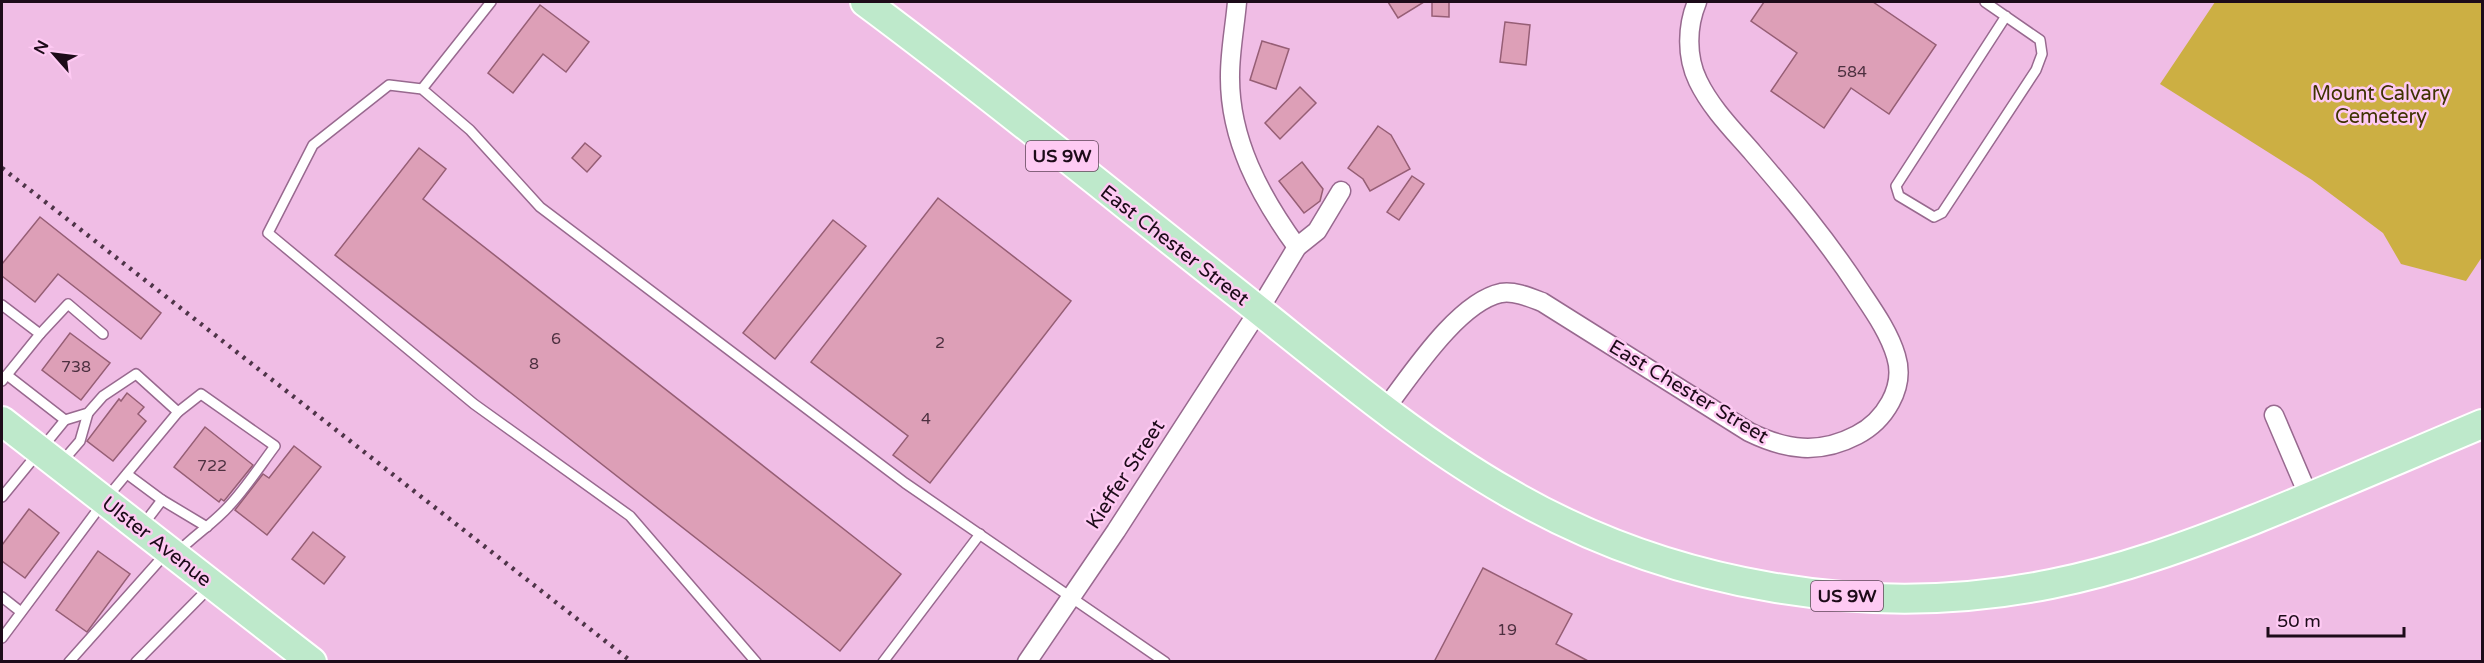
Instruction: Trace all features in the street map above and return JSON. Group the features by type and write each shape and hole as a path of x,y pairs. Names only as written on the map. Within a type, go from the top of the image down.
{"main road":[{"name":"East Chester Street","path":"865,2 1259,310"},
{"name":"US 9W","path":"1259,310 1448,455 1510,494 1578,529 1695,571 1737,581 1828,594 1917,598 1962,596 2047,585 2142,561 2309,497 2482,424"},
{"name":"Ulster Avenue","path":"4,427 50,457 312,662"}],"street":[{"path":"1237,2 1230,75 1233,116 1246,163 1282,227 1297,247"},
{"name":"East Chester Street","path":"1386,409 1432,348 1470,308 1490,297 1503,293 1518,293 1542,302 1749,432 1770,442 1803,449 1843,442 1868,429 1885,412 1896,390 1896,357 1877,316 1835,253 1804,212 1711,103 1696,79 1689,47 1690,18 1697,2"},
{"name":"Kieffer Street","path":"1027,662 1259,310 1297,247 1317,231 1341,191"},
{"path":"2274,415 2309,497"}],"lane":[{"path":"422,88 491,2"},
{"path":"1985,2 2006,16 2040,40 2042,54 2036,70 1942,213 1934,216 1899,196 1896,186 2006,16"},
{"path":"756,662 630,516 474,404 268,233 313,145 389,85 422,88 470,130 540,207 905,483 1165,662"},
{"path":"65,420 4,378 68,304 103,334"},
{"path":"2,305 40,334"},
{"path":"2,497 50,457 80,441 88,413 103,396 136,374 178,412"},
{"path":"2,638 105,500 178,412 201,394 274,446 230,506 207,527 172,553 70,661"},
{"path":"65,420 88,413"},
{"path":"50,457 65,420"},
{"path":"127,474 162,500 207,527"},
{"path":"140,528 162,500"},
{"path":"882,662 980,534"},
{"path":"136,662 213,584"},
{"path":"2,597 21,612"}],"green space":[{"name":"Mount Calvary Cemetery","path":"2215,2 2482,2 2482,257 2466,281 2401,264 2383,233 2312,180 2160,84"}],"building":[{"path":"1388,2 1424,2 1398,18"},
{"path":"1432,2 1449,2 1449,17 1432,16"},
{"path":"1764,2 1873,2 1936,45 1889,114 1851,88 1824,128 1771,91 1797,53 1751,21"},
{"path":"540,5 589,42 566,72 543,54 513,93 488,73"},
{"path":"1505,22 1530,25 1526,65 1500,62"},
{"path":"1262,41 1289,49 1276,89 1250,80"},
{"path":"1300,87 1316,103 1280,139 1265,123"},
{"path":"1378,126 1391,135 1410,169 1370,191 1363,179 1348,168"},
{"path":"585,143 601,156 587,172 572,158"},
{"path":"419,148 446,169 423,199 901,574 840,651 335,255"},
{"path":"1302,162 1323,189 1320,201 1304,213 1279,181"},
{"path":"1412,176 1424,184 1399,220 1387,212"},
{"path":"938,198 1071,301 930,483 893,455 908,436 811,362"},
{"path":"40,217 161,313 141,339 58,274 35,302 2,276 2,264"},
{"path":"833,220 866,246 775,359 743,333"},
{"path":"70,333 110,363 81,400 42,370"},
{"path":"127,393 144,407 138,414 146,421 113,461 87,441 119,399 121,401"},
{"path":"205,427 253,465 224,501 221,499 219,502 174,467"},
{"path":"294,446 321,467 267,535 235,510 263,474 269,478"},
{"path":"29,509 59,533 25,578 2,561 2,545"},
{"path":"313,532 345,557 324,584 292,559"},
{"path":"98,551 130,574 87,632 56,610"},
{"path":"1483,568 1572,614 1556,644 1590,662 1434,662"}],"railway":[{"path":"2,168 632,662"}]}
